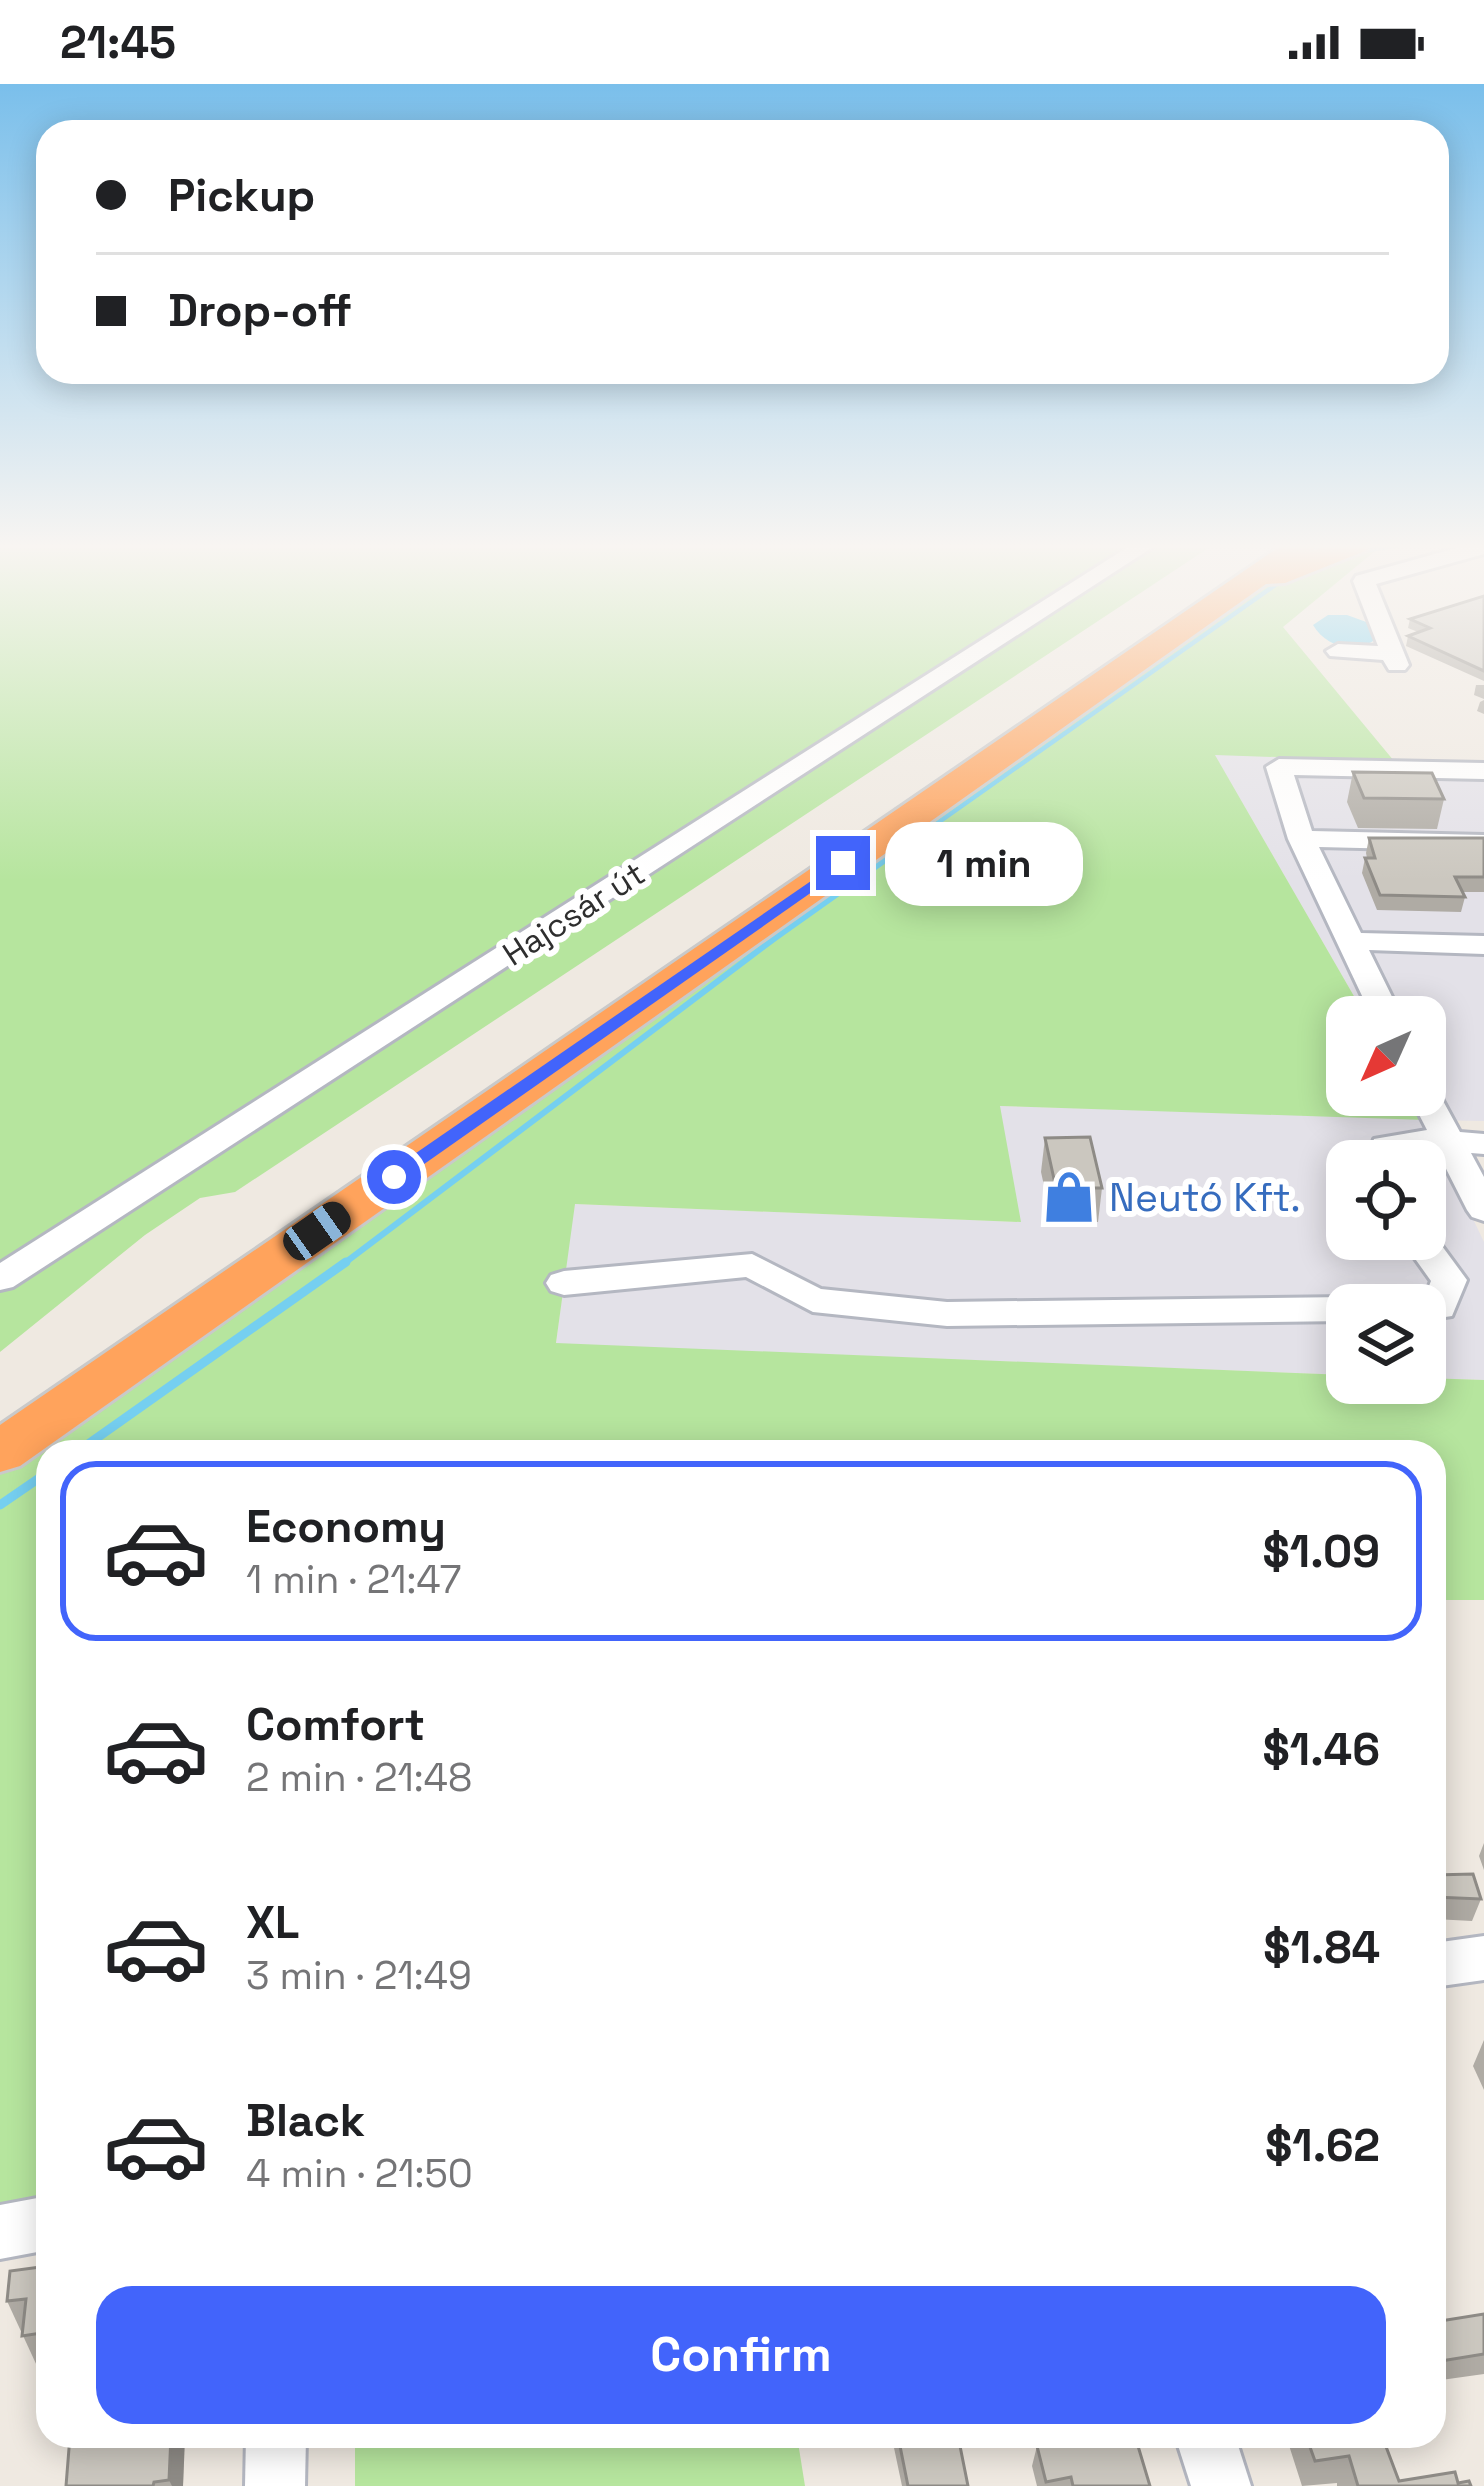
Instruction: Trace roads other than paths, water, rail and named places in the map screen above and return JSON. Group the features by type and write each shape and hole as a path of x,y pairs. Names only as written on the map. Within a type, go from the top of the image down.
{"highway":[{"path":"0,1413 522,1050 1101,657"},
{"path":"0,1452 1137,657"}],"street":[{"name":"Hajcsár út","path":"0,1279 336,1083 621,871 973,657"},
{"path":"1377,996 1301,839 1279,767 1484,771"},
{"path":"1301,839 1484,843"},
{"path":"1350,941 1484,945"},
{"path":"1435,1116 1484,1210"},
{"path":"1447,1140 1484,1144"},
{"path":"1434,1260 1449,1280 1446,1288"},
{"path":"564,1283 752,1265 813,1300 947,1314 1326,1309"},
{"path":"1446,1963 1484,1958"},
{"path":"0,2232 36,2225"},
{"path":"275,2486 276,2448"},
{"path":"1209,2448 1220,2486"}],"waterway":[{"path":"888,858 1173,657"},
{"path":"346,1262 892,855"},
{"path":"94,1440 346,1262"},
{"path":"342,1265 346,1262"},
{"path":"0,1505 36,1480"}],"place":[{"name":"Neutó Kft.","path":"1069,1197"}]}
